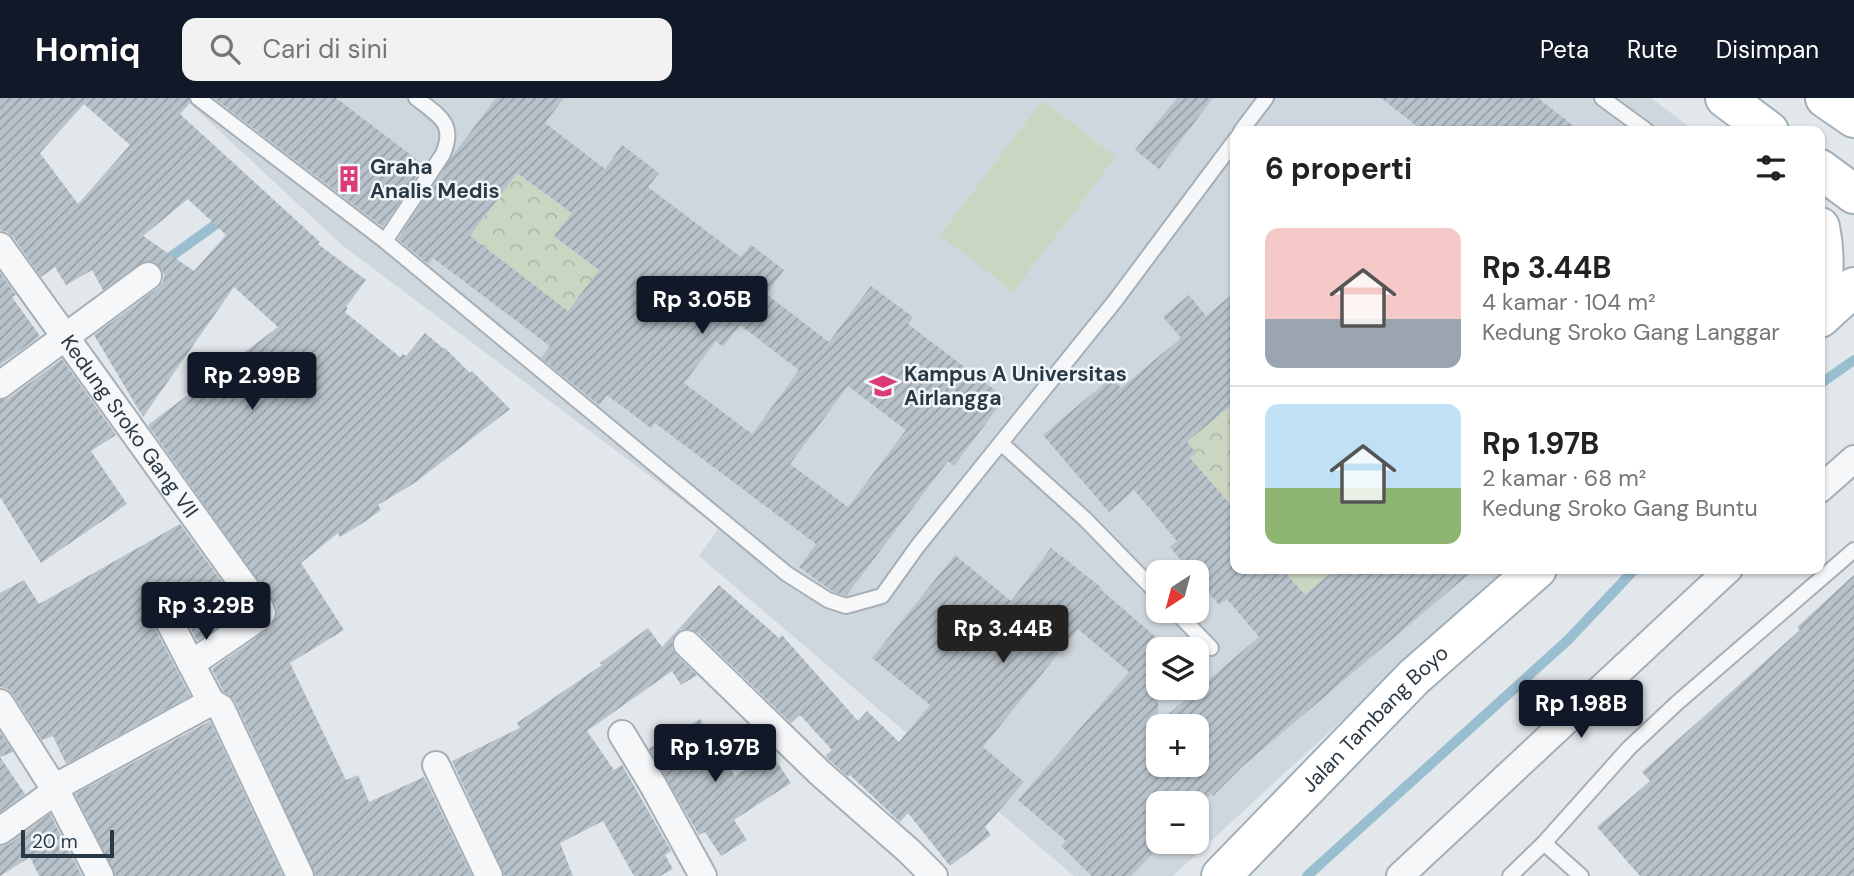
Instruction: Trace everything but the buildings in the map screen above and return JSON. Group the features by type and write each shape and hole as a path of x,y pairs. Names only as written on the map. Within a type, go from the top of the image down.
{"main road":[{"path":"1725,98 1762,126"},
{"path":"1825,98 1854,118"},
{"path":"1825,173 1854,194"},
{"path":"1825,314 1854,287"},
{"path":"1825,317 1854,308"},
{"name":"Jalan Tambang Boyo","path":"1221,876 1415,677 1531,574"}],"street":[{"name":"Kedung Sroko Gang VII","path":"0,246 260,608 262,613 258,618 191,664"},
{"path":"0,385 63,331 148,276"},
{"path":"1825,485 1854,459"},
{"path":"1401,876 1724,574"},
{"path":"160,604 211,702 221,708 300,876"},
{"path":"687,644 820,773 934,876"},
{"path":"0,831 55,790 211,702"},
{"path":"0,703 55,790 100,876"},
{"path":"622,734 703,876"},
{"path":"436,765 489,876"}],"lane":[{"path":"198,98 385,241 787,574 828,600 846,606 882,596 917,547 1115,301 1230,147"},
{"path":"385,241 443,155 448,141 448,129 442,118 416,98"},
{"path":"1245,126 1266,98"},
{"path":"1602,98 1640,126"},
{"path":"1001,443 1085,519 1146,582"},
{"path":"1510,876 1544,843 1629,748 1854,550"},
{"path":"1187,623 1211,648"},
{"path":"1544,843 1581,876"}],"shaded area":[{"name":"Kampus A Universitas Airlangga","path":"184,98 1651,98 1688,126 1230,126 1230,574 1501,574 1209,843 1209,791 1146,791 1146,854 1197,854 1173,876 1074,876 699,556 719,528 342,245"}],"green space":[{"path":"1042,101 1116,157 1013,292 940,235"},
{"path":"517,173 572,213 554,236 599,270 568,311 470,236"},
{"path":"1230,405 1230,505 1190,458 1187,442"},
{"path":"1286,574 1330,574 1305,595"}],"waterway":[{"path":"147,274 226,217"},
{"path":"1825,380 1854,360"},
{"path":"1307,876 1568,640 1630,574"}],"place":[{"name":"Graha Analis Medis","path":"349,179"},
{"name":"Kampus A Universitas Airlangga","path":"883,386"}]}
